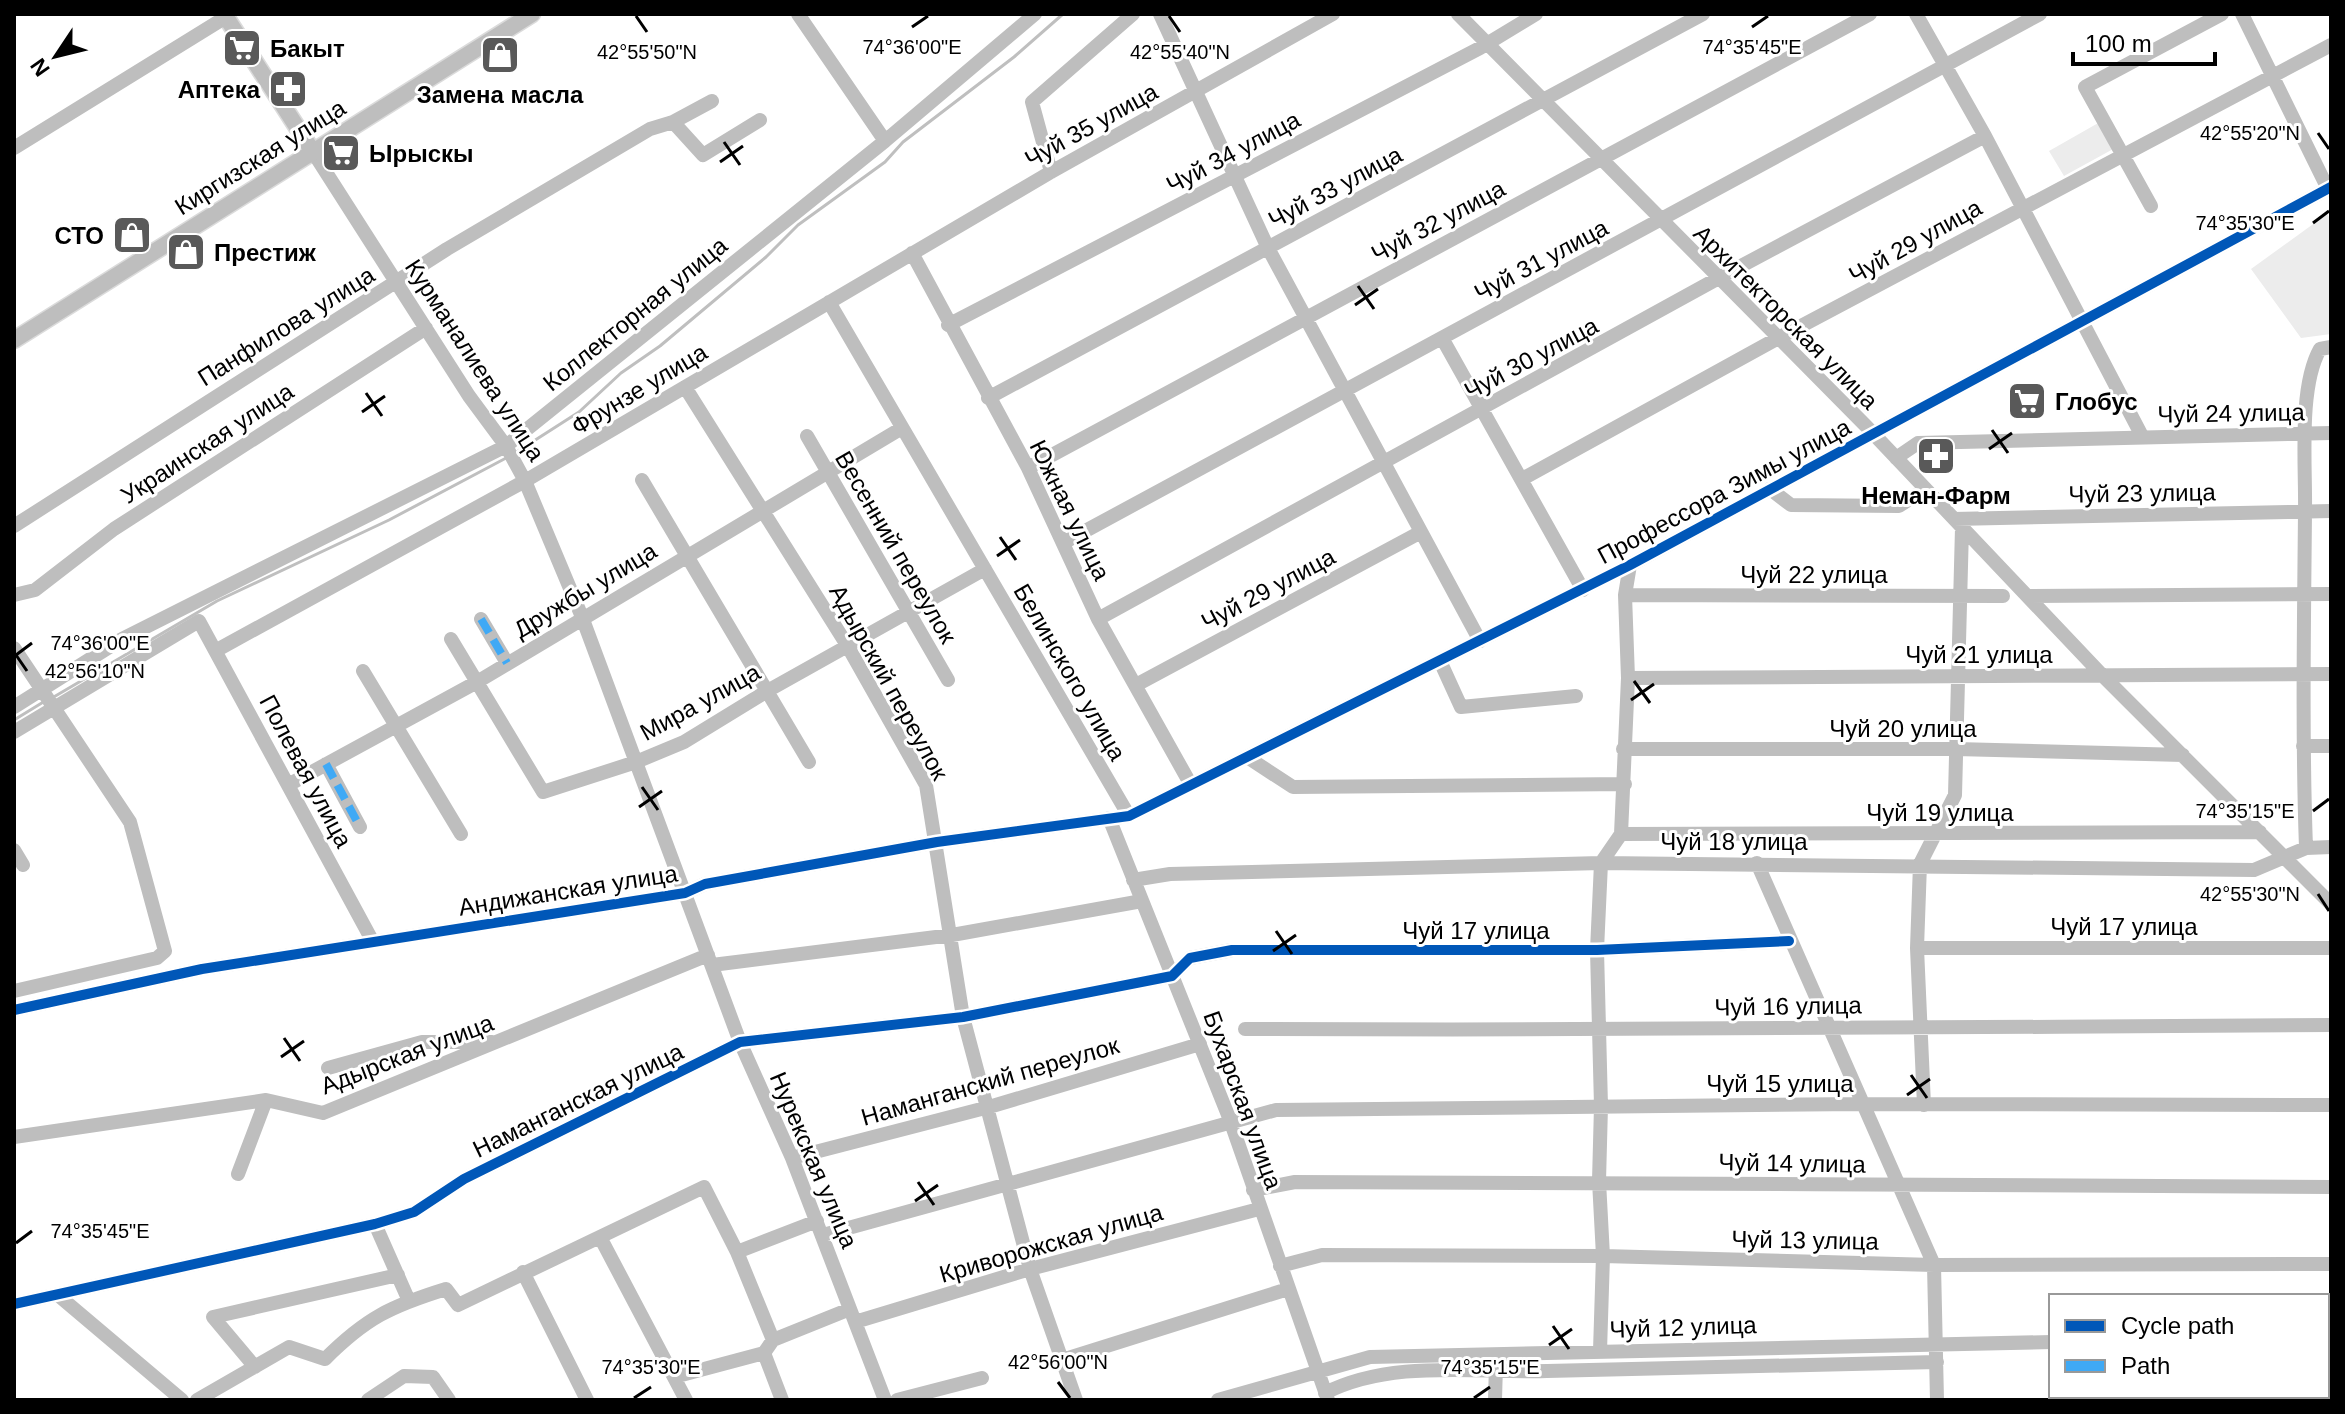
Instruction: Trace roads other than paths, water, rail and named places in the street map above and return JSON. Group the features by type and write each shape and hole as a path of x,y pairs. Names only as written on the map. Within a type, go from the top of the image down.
{"main road":[{"name":"Киргизская улица","path":"14,340 532,14"},
{"name":"Курманалиева улица","path":"225,16 313,152"}],"street":[{"path":"798,14 885,141"},
{"name":"Коллекторная улица","path":"14,707 122,639 237,578 506,446 885,141 1035,14"},
{"path":"1051,172 1032,102 1133,14"},
{"path":"1160,14 1268,248 1480,641"},
{"name":"Чуй 35 улица","path":"912,253 1333,14"},
{"name":"Архитекторская улица","path":"1458,14 1873,433 2103,676 2331,904"},
{"name":"Чуй 34 улица","path":"948,325 1236,176 1536,14"},
{"name":"Чуй 33 улица","path":"988,398 1703,14"},
{"name":"Чуй 32 улица","path":"1028,468 1870,14"},
{"path":"1916,14 1985,136 2142,436"},
{"name":"Чуй 31 улица","path":"1063,543 2040,14"},
{"path":"2151,206 2085,87 2222,14"},
{"path":"2242,14 2329,188"},
{"path":"14,148 225,16"},
{"name":"Чуй 29 улица","path":"1522,479 2023,207 2331,45"},
{"name":"Панфилова улица","path":"14,526 396,282 650,129 673,122 712,101"},
{"path":"673,122 703,155 760,120"},
{"name":"Чуй 30 улица","path":"1098,619 1719,278 1985,136"},
{"name":"Курманалиева улица","path":"313,152 506,446 525,481 582,617 685,893"},
{"name":"Профессора Зимы улица","path":"1129,816 1583,590 2082,318 2329,188"},
{"name":"Фрунзе улица","path":"217,650 525,481 912,253"},
{"name":"Южная улица","path":"912,253 948,325 1028,468 1098,619 1191,785"},
{"name":"Белинского улица","path":"829,302 1129,816"},
{"name":"Украинская улица","path":"14,595 35,590 114,529 426,328"},
{"path":"1442,338 1583,590"},
{"path":"2306,848 2303,674 2306,433 2312,364 2325,348"},
{"name":"Адырский переулок","path":"685,387 847,645 926,785 963,1017 1030,1269 1076,1400"},
{"name":"Дружбы улица","path":"288,785 477,682 902,428"},
{"name":"Чуй 24 улица","path":"1896,458 1918,443 2331,433"},
{"name":"Весенний переулок","path":"807,436 948,680"},
{"path":"642,480 809,762"},
{"path":"1770,489 1791,505 1899,506 1925,489"},
{"name":"Чуй 23 улица","path":"1958,523 2331,511"},
{"path":"1924,1105 1917,948 1920,864 1932,835 1948,814 1955,795 1958,523"},
{"name":"Чуй 29 улица","path":"1136,685 1421,532"},
{"path":"1600,1351 1603,1256 1599,1181 1601,1106 1597,950 1601,863 1621,834 1628,678 1625,595 1630,565"},
{"name":"Мира улица","path":"451,639 543,792 636,762 684,742 847,645 985,569"},
{"path":"2027,596 2331,594"},
{"name":"Чуй 22 улица","path":"1625,595 1779,598 2003,596"},
{"path":"481,619 507,663"},
{"name":"Полевая улица","path":"53,710 199,621 373,942"},
{"path":"14,648 130,822 165,951 157,958 14,991"},
{"path":"1440,661 1461,707 1576,696"},
{"path":"363,671 461,834"},
{"name":"Чуй 21 улица","path":"1628,678 2331,674"},
{"path":"14,732 53,710"},
{"path":"2303,746 2331,746"},
{"name":"Чуй 20 улица","path":"1623,749 1956,749 2183,755"},
{"path":"1247,757 1293,787 1625,784"},
{"path":"326,764 360,827"},
{"name":"Андижанская улица","path":"14,1010 202,969 685,893 705,884 937,842 1129,816"},
{"name":"Бухарская улица","path":"1109,818 1230,1120 1327,1396"},
{"name":"Чуй 19 улица","path":"1621,834 2260,832"},
{"name":"Чуй 18 улица","path":"1133,880 1170,874 1601,863 1920,864 2254,870 2306,848 2331,847"},
{"path":"14,850 23,865"},
{"path":"1757,863 1860,1104 1934,1265 1937,1400"},
{"name":"Нурекская улица","path":"685,893 740,1042 792,1158 885,1400"},
{"name":"Адырская улица","path":"14,1137 266,1100 323,1113 710,960 952,935 1142,901"},
{"name":"Чуй 17 улица","path":"1172,976 1190,958 1232,950 1597,950 1789,941"},
{"name":"Чуй 17 улица","path":"1917,948 2331,948"},
{"name":"Наманганская улица","path":"14,1304 375,1224 414,1212 464,1179 740,1042 963,1017 1172,976"},
{"name":"Чуй 16 улица","path":"1245,1029 1600,1031 1829,1026 2331,1025"},
{"path":"328,1068 422,1042 498,1042"},
{"name":"Наманганский переулок","path":"792,1158 989,1107 1200,1044"},
{"path":"238,1174 266,1100"},
{"name":"Чуй 15 улица","path":"823,1235 1230,1120 1276,1110 1860,1104 2331,1105"},
{"name":"Чуй 14 улица","path":"1253,1190 1295,1182 1599,1181 1900,1187 2331,1187"},
{"path":"197,1400 289,1347 325,1359 359,1325 409,1301 446,1289 458,1305 704,1187 737,1252 773,1340 764,1353 674,1377"},
{"name":"Криворожская улица","path":"773,1340 852,1316 1259,1209"},
{"path":"737,1252 817,1221"},
{"path":"375,1224 409,1301"},
{"path":"600,1237 686,1400"},
{"name":"Чуй 13 улица","path":"1280,1266 1322,1255 1603,1256 1934,1265 2331,1264"},
{"path":"523,1272 587,1400"},
{"path":"255,1367 213,1317 398,1275"},
{"path":"1062,1360 1288,1289"},
{"path":"59,1296 182,1400"},
{"name":"Чуй 12 улица","path":"1218,1400 1370,1357 1936,1342 2049,1342"},
{"path":"764,1353 782,1400"},
{"path":"1495,1400 1497,1354"},
{"path":"1327,1396 1354,1379 1414,1371 1496,1372 1937,1362"},
{"path":"368,1400 404,1376 433,1377 449,1400"},
{"path":"897,1400 982,1378"}],"waterway":[{"path":"515,453 579,412 621,373 660,346 766,257 798,225 885,162 903,142 1014,57 1063,14"},
{"path":"52,698 217,601 389,520 508,457"},
{"path":"14,720 45,701"}],"place":[{"name":"Бакыт","path":"242,48"},
{"name":"Замена масла","path":"500,55"},
{"name":"Аптека","path":"288,89"},
{"name":"Ырыскы","path":"341,153"},
{"name":"СТО","path":"132,235"},
{"name":"Престиж","path":"186,252"},
{"name":"Глобус","path":"2027,401"},
{"name":"Неман-Фарм","path":"1936,456"}]}
